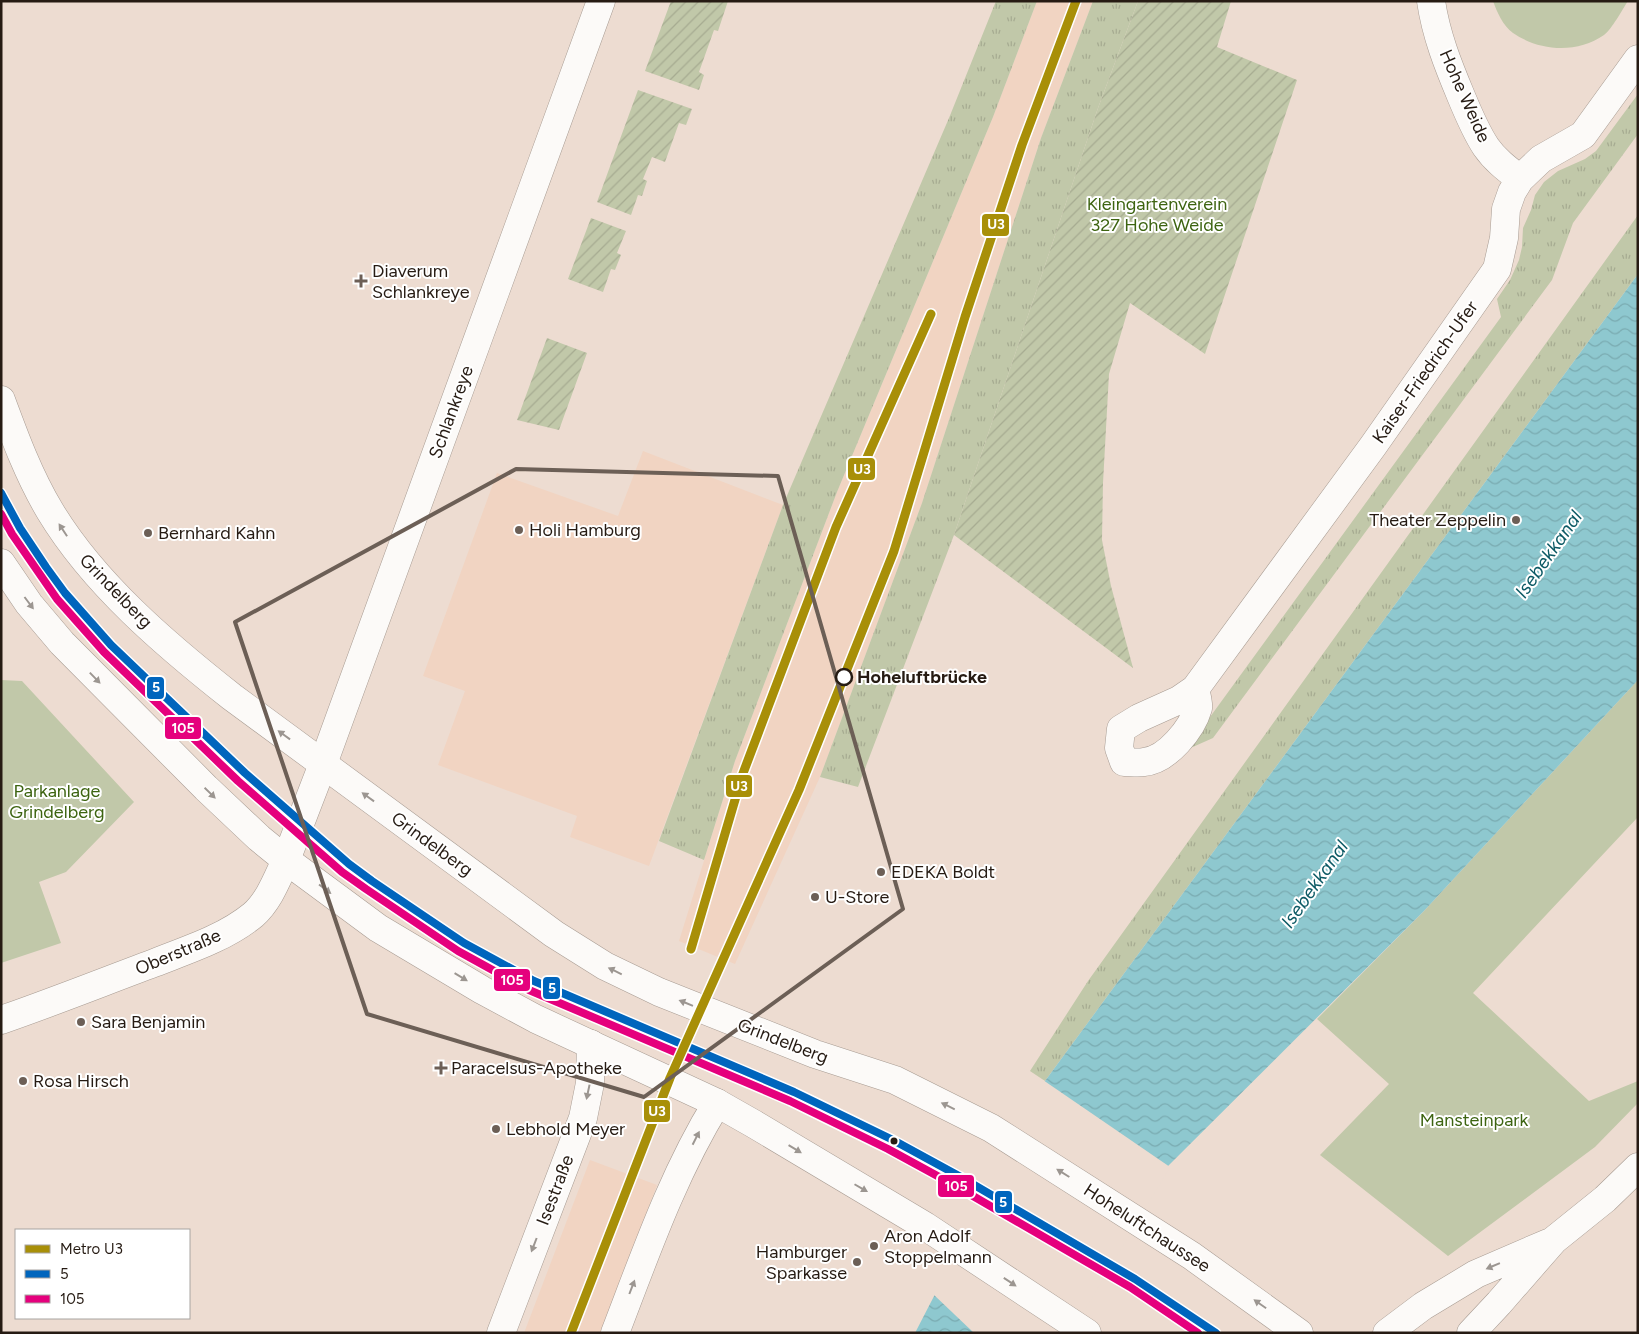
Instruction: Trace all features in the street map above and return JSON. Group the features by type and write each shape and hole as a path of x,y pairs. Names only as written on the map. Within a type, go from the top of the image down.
{"street":[{"name":"Schlankreye","path":"300,822 323,764 601,1"},
{"name":"Hohe Weide","path":"1432,1 1434,23 1445,57 1470,117 1490,152 1499,163 1520,179"},
{"name":"Kaiser-Friedrich-Ufer","path":"1195,688 1373,446 1497,269 1504,238 1506,209 1512,192 1520,179 1541,159 1583,135 1638,58"},
{"name":"Grindelberg","path":"1,400 22,456 49,510 79,554 138,616 232,697 554,934 605,966 659,992 815,1054 895,1080 991,1128"},
{"path":"1,563 29,604 62,642 96,679 206,788 259,838 286,860 378,928 482,990 536,1019 717,1103 754,1124 925,1226 1087,1333"},
{"name":"Oberstraße","path":"1,1020 203,944 238,926 254,914 270,893 286,860 300,822"},
{"name":"Isestraße","path":"501,1333 583,1118 590,1083 591,1044"},
{"path":"615,1333 639,1269 684,1162 717,1103"},
{"name":"Hoheluftchaussee","path":"991,1128 1163,1237 1299,1333"},
{"path":"1471,1333 1499,1304 1554,1240 1605,1199 1638,1168"},
{"path":"1387,1333 1423,1306 1476,1274 1554,1240"}],"highlighted area":[{"path":"516,469 778,476 903,909 644,1097 367,1014 235,622"}],"shaded area":[{"path":"1037,1 1093,1 1041,138 922,503 820,777 735,964 679,941 735,761 837,492 993,117"},
{"path":"643,451 783,505 649,866 570,837 577,816 438,765 465,691 423,676 497,473 618,516"},
{"path":"590,1160 657,1185 601,1333 524,1333"}],"green space":[{"path":"671,1 728,1 718,31 714,30 699,72 704,75 699,90 645,71"},
{"path":"996,1 1037,1 993,117 837,492 735,761 704,860 659,841 783,505 949,118"},
{"path":"1093,1 1138,1 1098,108 954,535 858,787 820,777 922,503 1041,138"},
{"name":"Kleingartenverein 327 Hohe Weide","path":"1138,1 1231,1 1217,47 1297,80 1205,354 1130,303 1109,374 1102,540 1111,586 1133,668 954,535 1098,108"},
{"path":"1493,1 1628,1 1614,24 1604,35 1582,45 1558,48 1534,44 1513,33 1503,23"},
{"path":"638,90 692,109 686,125 679,123 665,162 652,157 643,179 647,181 642,196 638,195 631,215 597,202"},
{"path":"1638,94 1638,134 1573,223 1552,280 1213,738 1186,750 1501,317 1497,299 1510,280 1519,260 1523,228 1535,195 1544,182 1558,171 1585,159 1596,151"},
{"path":"1638,215 1638,274 1045,1081 1030,1071 1088,981"},
{"path":"591,218 626,231 617,253 621,255 615,270 611,269 603,292 568,279"},
{"path":"547,338 587,353 559,430 517,420"},
{"name":"Parkanlage Grindelberg","path":"1,680 22,681 134,802 66,872 39,882 61,943 1,963"},
{"name":"Mansteinpark","path":"1638,680 1638,817 1473,993 1589,1101 1638,1081 1638,1103 1595,1147 1448,1256 1320,1155 1389,1084 1317,1019 1423,912"}],"water":[{"name":"Isebekkanal","path":"1638,274 1638,680 1423,912 1168,1166 1068,1333 915,1333 1045,1081"}],"pier":[{"path":"1043,1080 1170,1167 1071,1333 974,1333 933,1294"}],"metro line":[{"name":"U3","path":"571,1333 670,1078 799,790 894,551 965,317 1022,145 1076,1"},
{"name":"U3","path":"691,949 742,776 836,527 931,314"}],"transit line":[{"name":"5","path":"1,493 20,528 46,567 65,593 111,645 245,773 349,864 372,881 464,943 534,981 794,1092 893,1140 959,1176 1135,1279 1216,1333"},
{"name":"105","path":"1,514 12,534 57,599 104,652 238,781 342,872 366,889 458,951 529,990 790,1101 888,1149 1130,1287 1198,1333"}],"place":[{"name":"Diaverum Schlankreye","path":"361,281"},
{"name":"Theater Zeppelin","path":"1516,520"},
{"name":"Holi Hamburg","path":"519,530"},
{"name":"Bernhard Kahn","path":"148,533"},
{"name":"Hoheluftbrücke","path":"844,677"},
{"name":"EDEKA Boldt","path":"881,872"},
{"name":"U-Store","path":"815,897"},
{"name":"Sara Benjamin","path":"81,1022"},
{"name":"Paracelsus-Apotheke","path":"441,1068"},
{"name":"Rosa Hirsch","path":"23,1081"},
{"name":"Lebhold Meyer","path":"496,1129"},
{"name":"Aron Adolf Stoppelmann","path":"874,1246"},
{"name":"Hamburger Sparkasse","path":"857,1262"}]}
